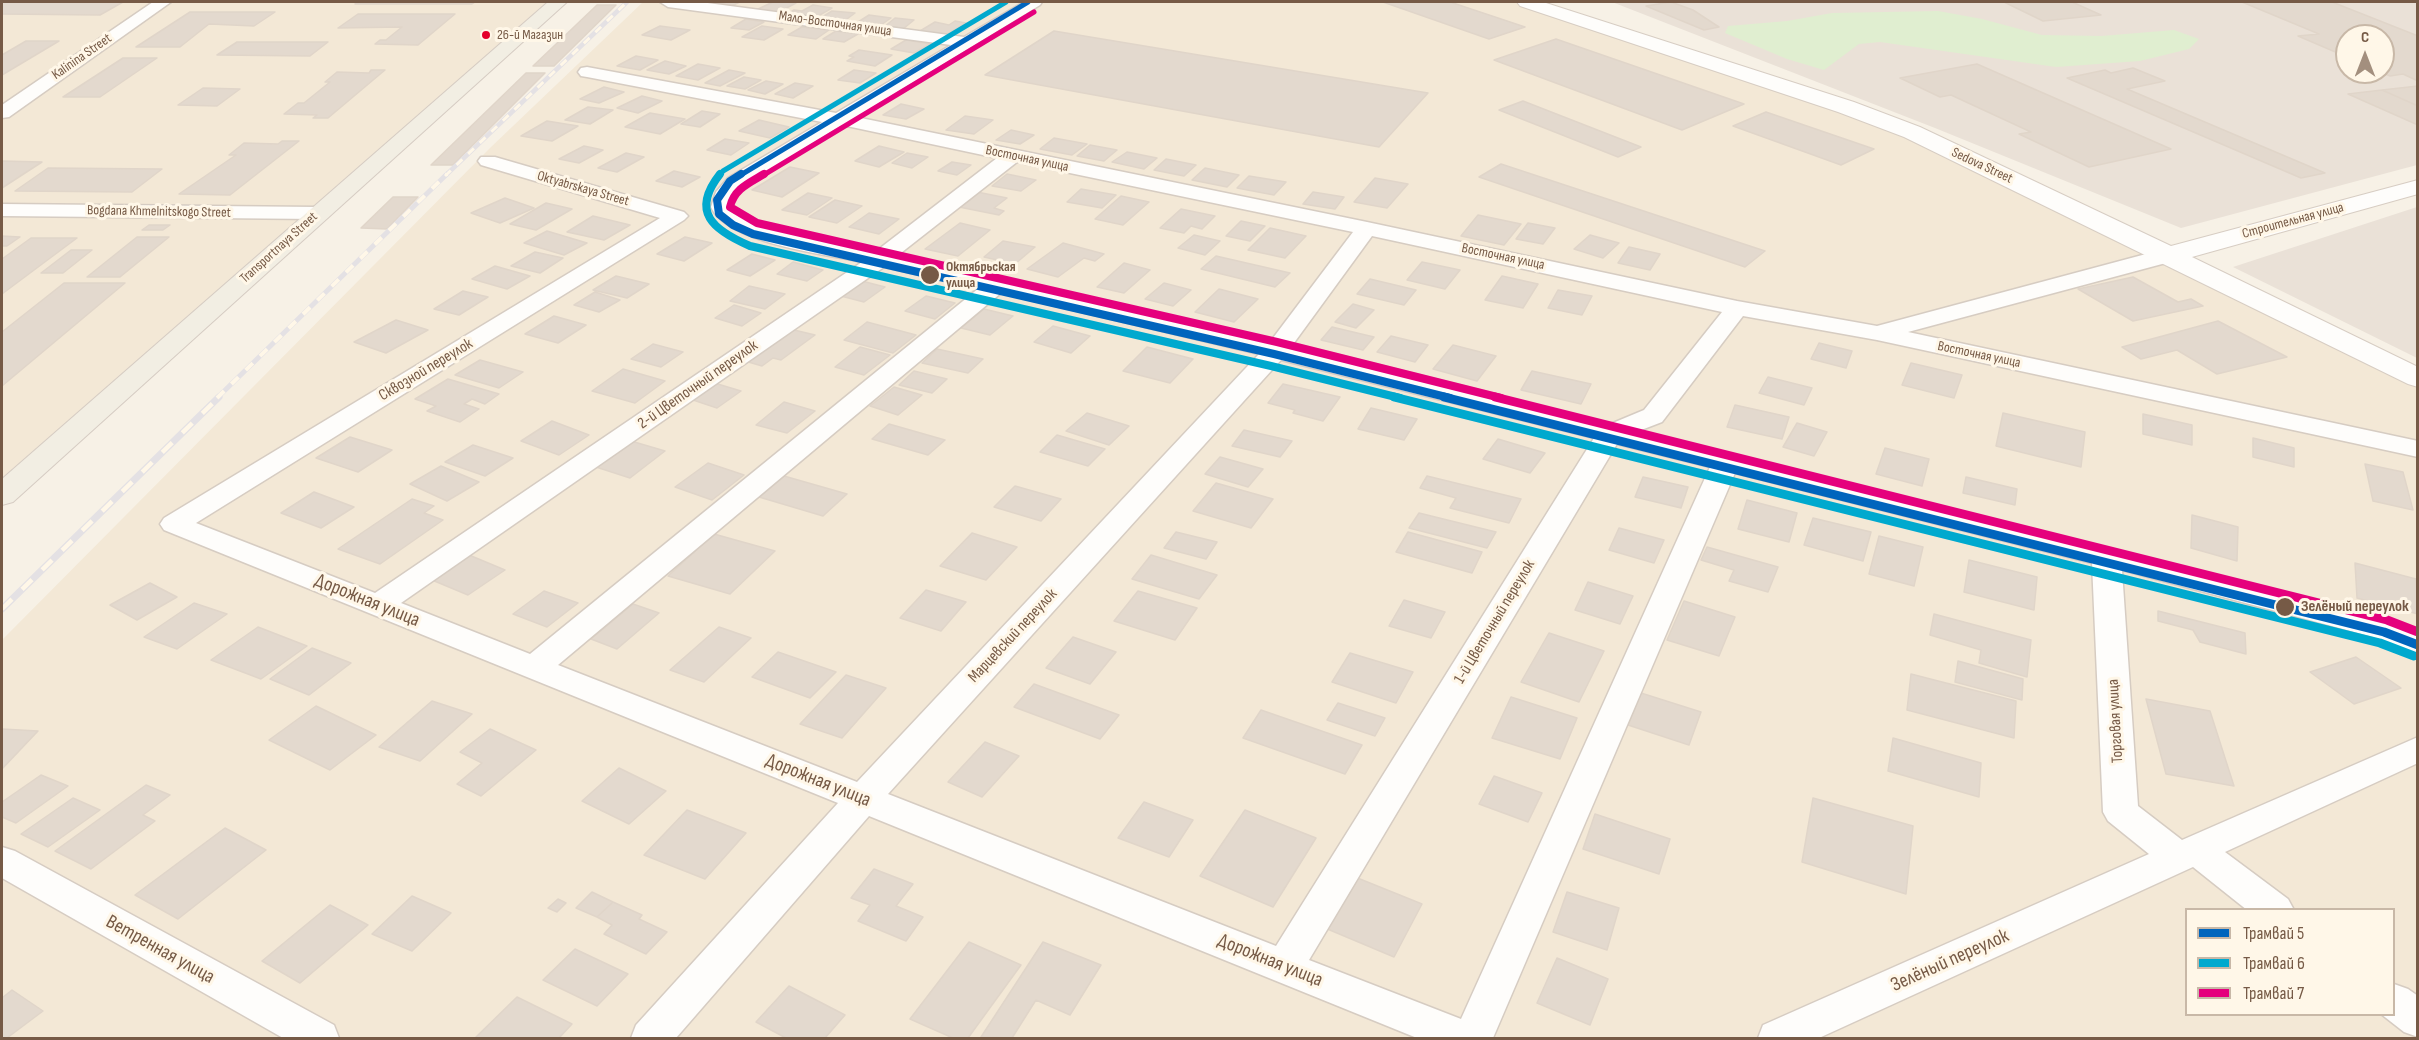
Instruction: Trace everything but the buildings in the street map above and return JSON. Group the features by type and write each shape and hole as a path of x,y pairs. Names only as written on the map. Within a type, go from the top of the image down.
{"main road":[{"name":"Transportnaya Street","path":"2,495 317,213 558,2"},
{"name":"Sedova Street","path":"1526,2 1846,107 1901,128 2169,255 2418,378"},
{"name":"Строительная улица","path":"2169,255 2418,187"}],"street":[{"name":"Kalinina Street","path":"2,113 163,2"},
{"name":"Мало-Восточная улица","path":"669,2 966,42"},
{"path":"1034,2 735,182 726,191 721,207 726,216 756,232 997,285 1276,351 2106,556 2384,630 2418,648"},
{"name":"Восточная улица","path":"587,72 838,119 1367,228 1737,308 1877,333 2418,449"},
{"name":"2-й Цветочный переулок","path":"378,605 879,260 1012,156"},
{"name":"Oktyabrskaya Street","path":"488,161 677,216"},
{"name":"Bogdana Khmelnitskogo Street","path":"2,210 317,213"},
{"name":"Сквозной переулок","path":"174,524 677,216"},
{"name":"Марцевский переулок","path":"651,1038 863,799 1276,351 1367,228"},
{"path":"1877,333 2169,255"},
{"path":"534,667 997,285"},
{"path":"1610,434 1653,416 1737,308"},
{"name":"1-й Цветочный переулок","path":"1284,967 1610,434"},
{"path":"1473,1038 1726,462"},
{"name":"Дорожная улица","path":"174,524 1462,1038"},
{"name":"Торговая улица","path":"2106,556 2121,812 2273,908"},
{"name":"Зелёный переулок","path":"1790,1036 2418,749"},
{"name":"Ветренная улица","path":"2,861 319,1038"},
{"path":"2395,1002 2418,1020"}],"shaded area":[{"path":"2,2 551,2 312,208 2,203"},
{"path":"643,2 1526,2 1846,107 2417,378 2417,1038 2,1038 2,640 491,147"},
{"path":"1612,2 2417,2 2417,165 2181,228 1935,128"},
{"path":"2417,207 2417,358 2233,267"},
{"path":"2,210 317,213 2,495"}],"green space":[{"path":"1938,11 1982,19 2042,35 2101,36 2174,30 2199,39 2189,49 2140,61 2056,67 1880,42 1859,44 1824,70 1787,59 1725,33 1728,26 1787,21 1832,13"}],"railway":[{"path":"445,176 627,2"},
{"path":"217,398 447,174"},
{"path":"2,609 219,397"}],"tram line":[{"name":"6","path":"1006,2 723,171 706,197 705,207 714,226 750,246 1271,366 2380,643 2414,656"},
{"name":"5","path":"1028,2 730,181 717,200 719,214 733,225 753,234 1274,354 2384,632 2418,645"},
{"name":"7","path":"1034,12 738,190 732,198 730,207 757,223 1277,342 2387,620 2418,632"}],"place":[{"name":"26-й Магазин","path":"486,35"},
{"name":"Октябрьская улица","path":"930,275"},
{"name":"Зелёный переулок","path":"2285,607"}]}
